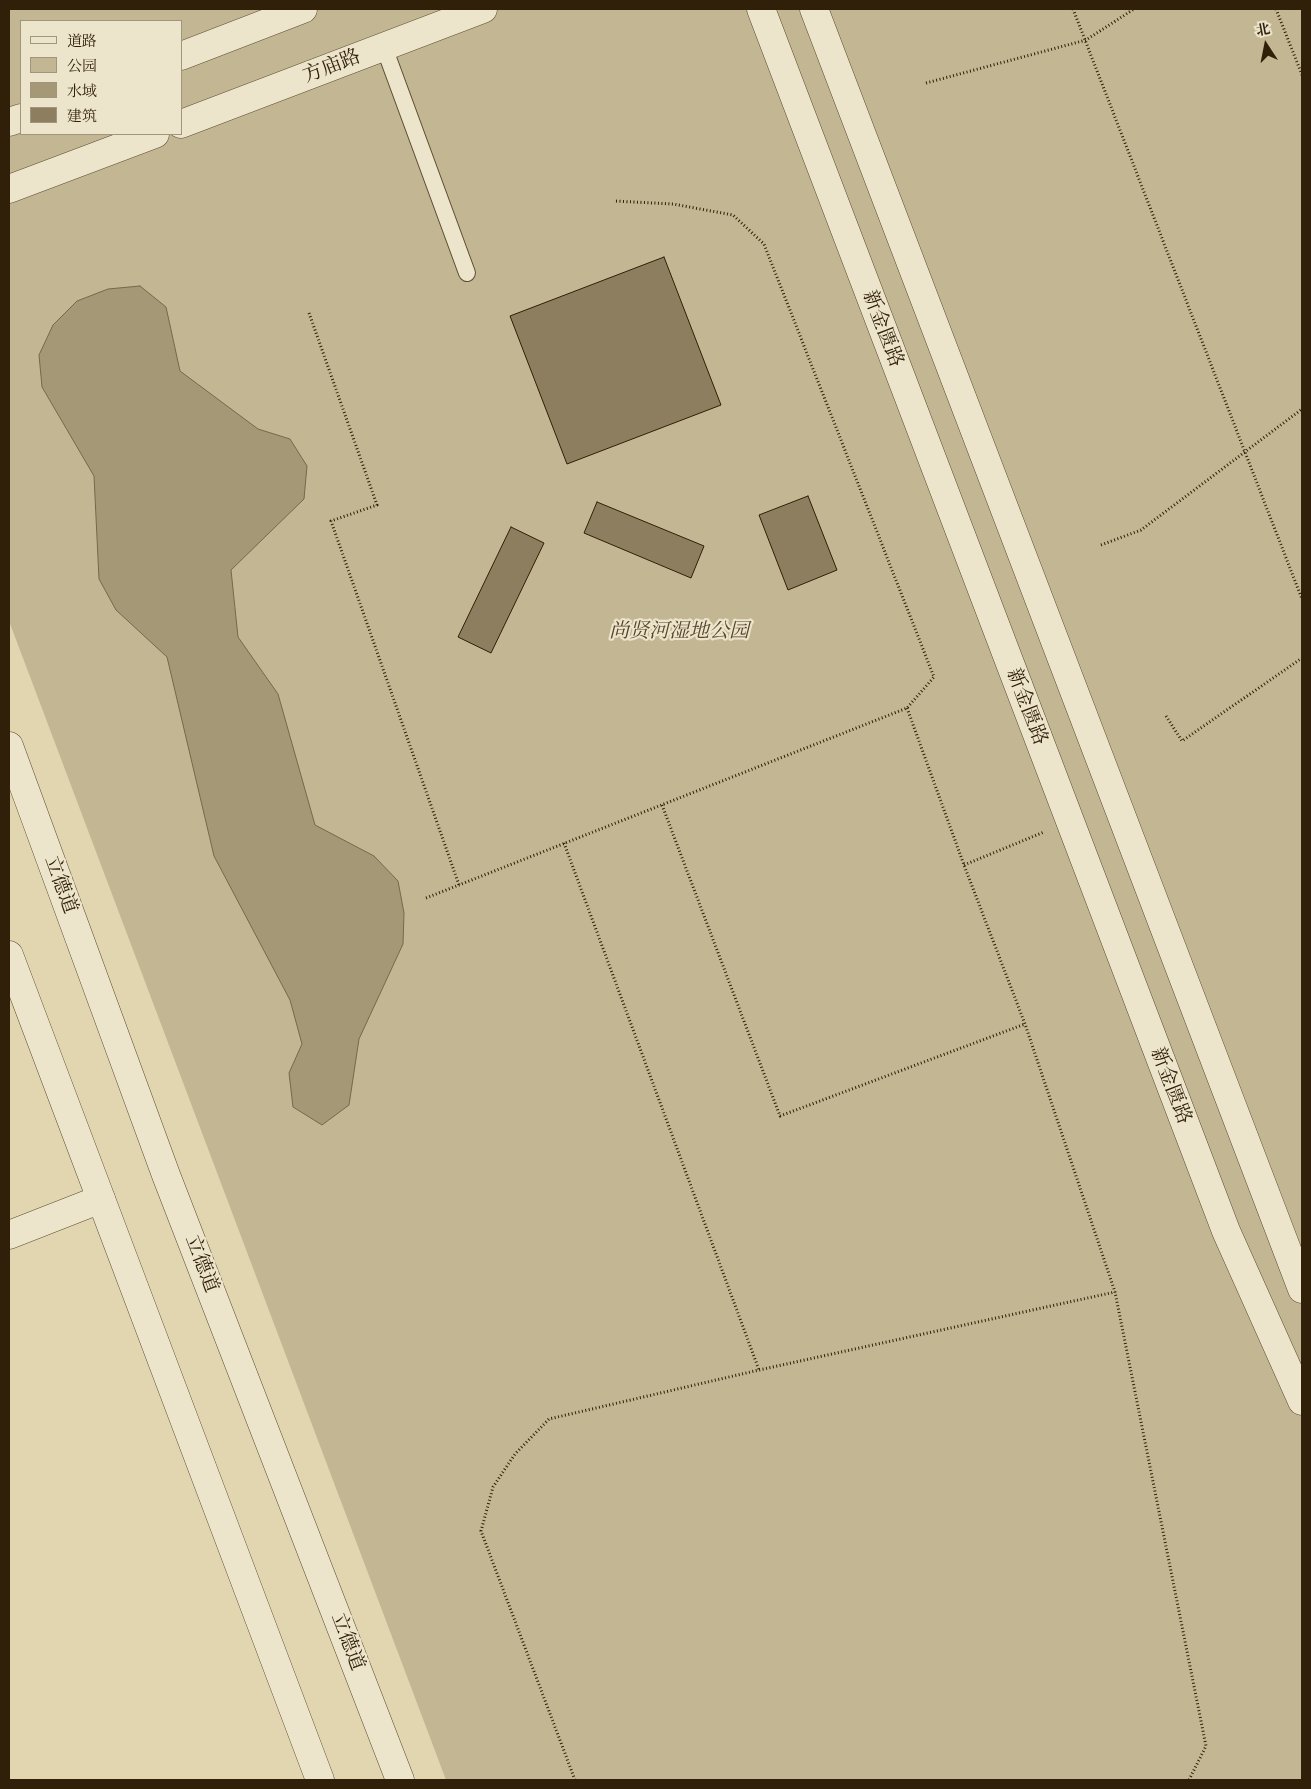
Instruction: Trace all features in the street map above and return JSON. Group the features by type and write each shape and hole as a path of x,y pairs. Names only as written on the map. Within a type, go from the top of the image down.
{"street":[{"path":"182,56 303,9"},
{"name":"方庙路","path":"182,124 483,9"},
{"name":"新金匮路","path":"761,9 1226,1231 1302,1401"},
{"path":"814,9 1302,1289"},
{"path":"9,189 152,135"},
{"name":"立德道","path":"9,746 166,1175 400,1780"},
{"path":"9,955 320,1780"},
{"path":"9,1235 101,1199"}],"lane":[{"path":"384,47 467,273"}],"path":[{"path":"1073,9 1302,599"},
{"path":"926,83 1086,40 1134,9"},
{"path":"1276,9 1302,75"},
{"path":"426,898 907,708 934,677 764,244 733,215 673,204 614,201"},
{"path":"309,313 377,505 331,521 459,885"},
{"path":"1101,545 1141,530 1302,409"},
{"path":"1166,716 1182,741 1302,658"},
{"path":"907,708 1024,1024 1115,1292 1206,1746 1190,1780"},
{"path":"662,805 780,1116 1024,1024"},
{"path":"964,864 1070,821"},
{"path":"564,843 759,1370"},
{"path":"575,1780 481,1531 494,1487 515,1454 550,1419 759,1370 1115,1292"}],"green space":[{"name":"尚贤河湿地公园","path":"9,9 1302,9 1302,1780 446,1780 9,621"}],"water":[{"path":"140,286 166,307 180,371 258,429 290,439 307,466 304,499 231,570 238,637 278,694 315,825 374,856 398,881 404,913 403,944 359,1039 349,1105 322,1125 293,1107 289,1073 302,1044 290,1000 214,856 167,657 116,610 99,579 94,476 42,387 39,355 53,325 77,301 108,289"}],"building":[{"path":"664,257 721,405 567,464 510,316"},
{"path":"808,496 837,570 788,590 759,515"},
{"path":"597,502 704,546 691,578 584,533"},
{"path":"511,527 544,543 491,653 458,637"}]}
